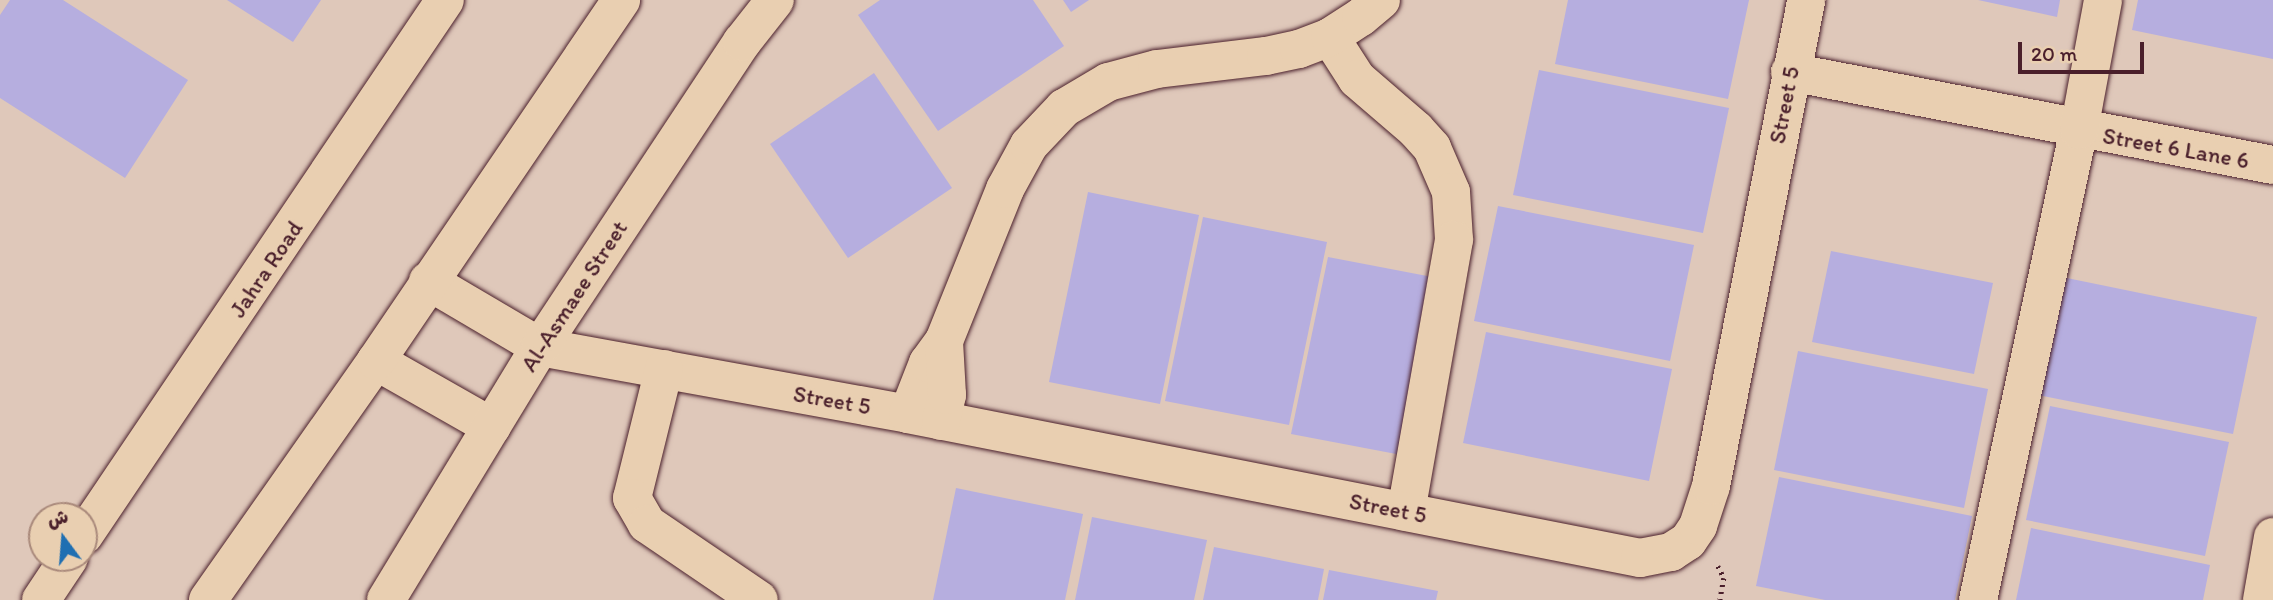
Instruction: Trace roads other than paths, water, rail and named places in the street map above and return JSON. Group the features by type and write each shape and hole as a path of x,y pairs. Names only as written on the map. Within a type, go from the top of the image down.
{"main road":[{"name":"Jahra Road","path":"98,515 445,0"},
{"path":"208,600 376,361 621,0"},
{"name":"Al-Asmaee Street","path":"386,600 540,347 698,107 775,0"},
{"path":"924,418 922,376 944,341 1005,189 1029,145 1064,108 1108,82 1157,69 1266,56 1299,49 1330,37 1381,0"},
{"name":"Street 5","path":"540,347 924,418 1640,558 1671,552 1688,541 1698,526 1711,486 1806,0"},
{"path":"1978,600 2079,130 2103,0"},
{"path":"1330,37 1357,79 1416,130 1432,148 1451,192 1454,240 1406,512"},
{"name":"Street 6 Lane 6","path":"1790,72 2079,130 2273,165"},
{"path":"428,281 540,347"},
{"path":"376,361 492,427"},
{"path":"663,369 632,498 648,524 759,600"},
{"path":"2262,600 2273,537"},
{"path":"41,600 60,572"}]}
